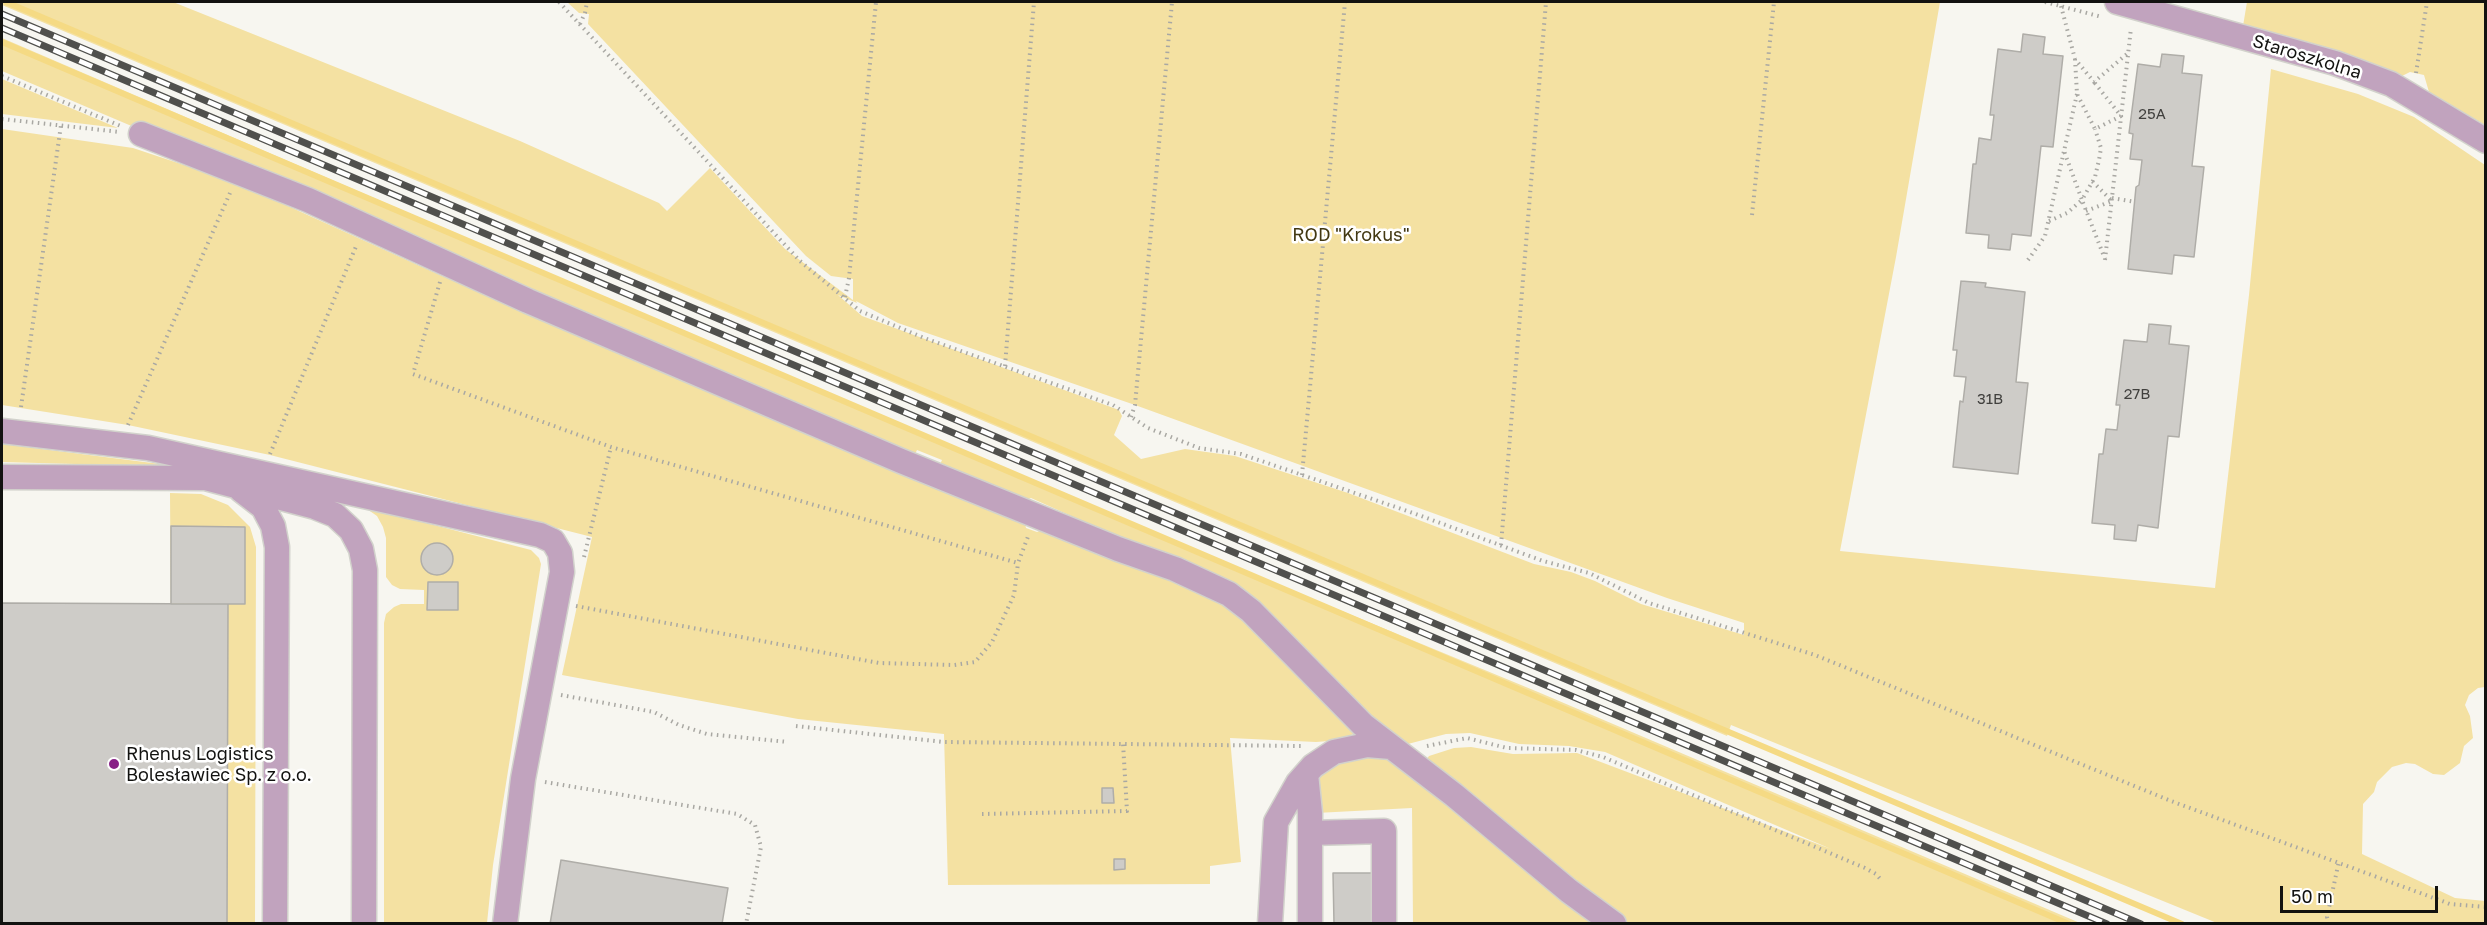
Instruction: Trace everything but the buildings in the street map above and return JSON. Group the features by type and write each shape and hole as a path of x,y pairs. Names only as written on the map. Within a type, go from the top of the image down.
{"street":[{"name":"Staroszkolna","path":"2117,2 2186,12 2391,84 2486,141"},
{"path":"141,134 308,200 447,265 901,461 1175,569 1229,594 1251,611 1363,724 1454,795 1569,891 1614,924"},
{"path":"2,431 148,448 540,535 553,541 560,553 562,572 523,779 505,924"},
{"path":"2,477 205,478 315,507 335,515 351,530 362,549 365,570 364,924"},
{"path":"226,484 246,492 262,507 273,526 277,547 275,924"},
{"path":"1270,924 1276,822 1291,794 1306,774 1334,752 1367,745 1396,750"},
{"path":"1306,774 1310,832 1310,924"},
{"path":"1310,832 1384,831 1384,924"}],"path":[{"path":"559,2 793,254 860,311 887,323 1113,405 1148,428 1199,448 1241,454 1543,561 1589,573 1649,603 1815,655 2171,801 2339,861 2450,904 2486,907"},
{"path":"580,24 587,2"},
{"path":"845,297 849,278 876,2"},
{"path":"1004,366 1034,2"},
{"path":"1131,417 1135,405 1172,2"},
{"path":"1302,475 1345,2"},
{"path":"1501,545 1546,2"},
{"path":"1752,215 1774,2"},
{"path":"2411,95 2427,2"},
{"path":"2028,260 2045,236 2078,94 2075,59 2061,6"},
{"path":"2064,151 2105,260 2131,25"},
{"path":"2094,82 2128,53"},
{"path":"2075,59 2121,116"},
{"path":"2,76 141,134"},
{"path":"2049,221 2067,213 2082,200 2092,182 2101,148 2095,129 2078,94"},
{"path":"2095,129 2121,116"},
{"path":"2,118 141,134"},
{"path":"21,407 61,125"},
{"path":"128,425 239,173"},
{"path":"2092,182 2112,199"},
{"path":"2086,211 2112,199 2135,202"},
{"path":"270,454 365,228"},
{"path":"447,265 413,374 611,447 1018,563"},
{"path":"584,560 611,447"},
{"path":"573,605 879,663 954,665 975,662 992,642 1014,595 1018,563 1037,515"},
{"path":"539,691 654,712 679,725 707,734 788,742"},
{"path":"796,726 944,742 1313,747"},
{"path":"1396,750 1467,738 1507,747 1576,750 1603,757 1865,868 1876,874 1882,881"},
{"path":"982,814 1127,811 1123,743"},
{"path":"523,779 737,814 755,825 761,847 746,924"},
{"path":"2329,924 2328,917 2339,861"}],"green space":[{"name":"ROD \"Krokus\"","path":"2,2 173,2 520,141 659,203 667,211 710,168 785,249 853,300 853,279 831,276 806,256 588,24 589,14 579,13 567,2 1940,2 1896,257 1840,551 2215,588 2249,295 2271,69 2358,94 2414,117 2485,165 2485,687 2478,688 2469,695 2465,705 2470,716 2473,738 2464,746 2460,763 2444,775 2433,774 2415,764 2406,763 2392,767 2377,782 2374,792 2363,804 2362,854 2455,898 2485,901 2485,923 2217,923 1731,725 1727,736 2,5","holes":["838,295 857,303 856,301 898,323 1135,405 1667,598 1744,623 1744,635 1641,604 1571,572 1534,564 1348,493 1235,456 1185,449 1141,459 1114,435 1122,416 1119,410 862,316"]},
{"path":"2247,2 2485,2 2485,125 2429,92 2424,75 2410,72 2402,76 2362,61 2243,26"},
{"path":"2,38 1148,531 1538,692 2080,923 1621,923 1426,760 1429,756 1454,748 1471,747 1513,754 1577,753 1831,849 1605,752 1569,746 1519,744 1470,733 1446,734 1404,745 1278,635 1092,530 1078,519 1031,498 1022,502 938,469 942,460 917,450 913,458 2,71"},
{"path":"2,79 118,128 2,114"},
{"path":"2,129 133,148 235,182 442,276 655,362 1024,519 1026,528 1037,532 1046,528 1225,600 1355,733 1342,740 1316,742 1230,738 1241,862 1210,866 1210,884 948,885 944,734 798,719 562,675 592,537 270,455 128,425 2,405"},
{"path":"2,444 184,467 2,462"},
{"path":"170,493 201,494 228,505 250,527 256,547 255,923 173,923"},
{"path":"364,507 531,550 539,558 541,564 493,865 487,923 384,923 384,623 386,614 394,607 401,604 424,604 424,590 400,589 392,585 386,577 386,538 383,527 377,516"},
{"path":"1387,751 1604,923 1413,923 1412,808 1316,813 1314,774 1324,765"}],"waterway":[{"path":"6,2 2182,924"},
{"path":"2,42 2069,924"}],"railway":[{"path":"2,14 2141,924"},
{"path":"2,28 2107,924"}],"place":[{"name":"Rhenus Logistics Bolesławiec Sp. z o.o.","path":"114,764"}]}
